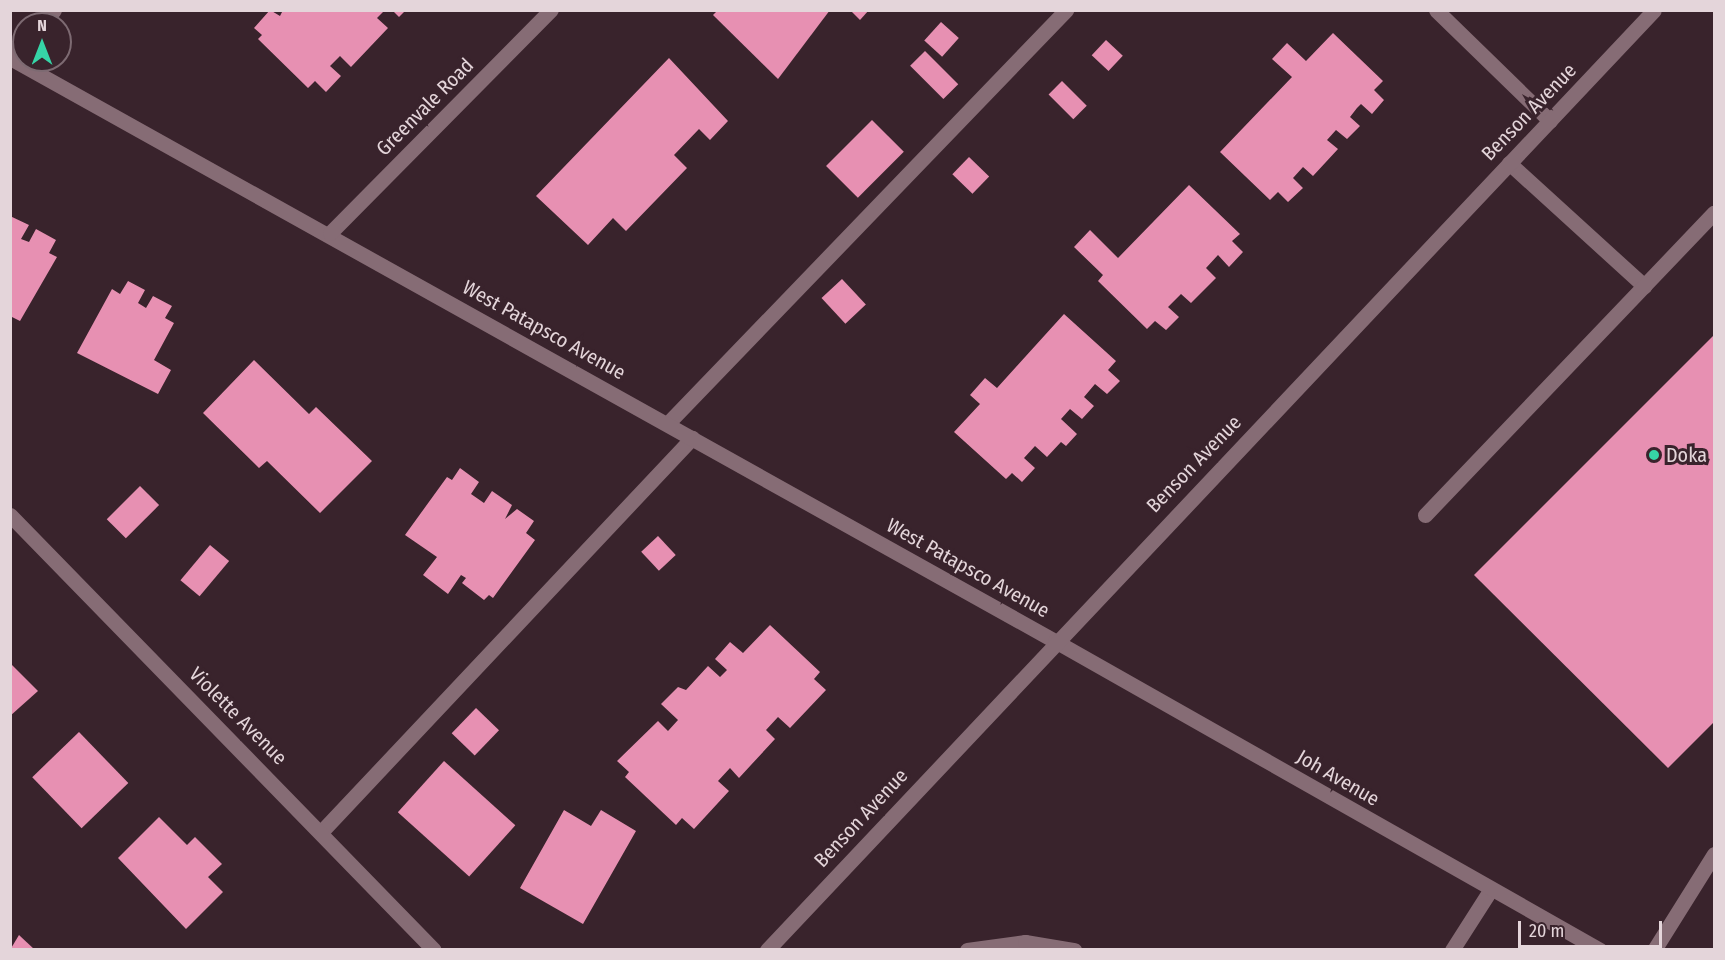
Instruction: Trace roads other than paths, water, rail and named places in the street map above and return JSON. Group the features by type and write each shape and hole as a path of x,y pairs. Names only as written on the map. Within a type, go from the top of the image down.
{"street":[{"name":"Greenvale Road","path":"330,233 551,10"},
{"path":"668,423 1066,10"},
{"path":"1436,10 1550,121"},
{"name":"Benson Avenue","path":"767,950 1055,641 1654,10"},
{"name":"West Patapsco Avenue","path":"10,57 330,233 1055,641"},
{"path":"1509,163 1644,286"},
{"path":"1425,515 1714,213"},
{"path":"322,831 692,438"},
{"name":"Violette Avenue","path":"10,515 322,831 434,950"},
{"name":"Joh Avenue","path":"1055,641 1600,950"},
{"path":"1654,950 1714,854"},
{"path":"1452,950 1491,889"},
{"path":"967,950 1025,942 1074,950"}],"place":[{"name":"Doka","path":"1654,455"}]}
